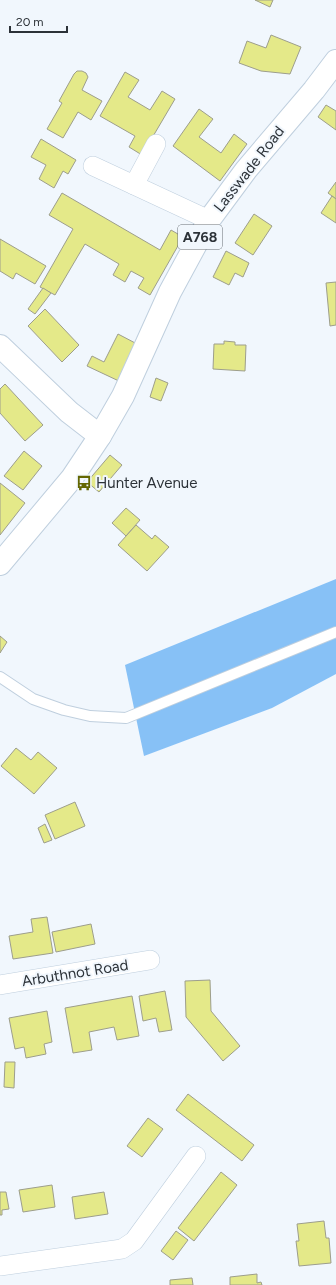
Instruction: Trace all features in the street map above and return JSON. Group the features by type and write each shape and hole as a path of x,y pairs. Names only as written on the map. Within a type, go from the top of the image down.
{"main road":[{"name":"Lasswade Road","path":"100,436 123,396 170,292 209,220 246,170 314,90 336,61"},
{"path":"0,346 69,412 100,436"},
{"name":"A768","path":"0,564 72,478 100,436"}],"street":[{"path":"134,185 156,144"},
{"path":"93,166 209,220"},
{"name":"Arbuthnot Road","path":"0,985 150,960"},
{"path":"0,1266 122,1249 129,1246 196,1156"}],"lane":[{"path":"0,676 33,699 58,708 90,716 126,718 336,632"}],"shaded area":[{"path":"336,579 336,674 272,708 144,756 125,665"}],"building":[{"path":"255,0 273,0 270,7"},
{"path":"271,35 301,47 290,74 261,71 239,63 247,41 266,48"},
{"path":"77,71 86,73 88,77 82,90 102,101 91,120 78,112 63,138 47,129 62,103 59,101"},
{"path":"125,72 139,80 128,97 150,110 162,91 175,99 142,155 129,147 135,136 100,116"},
{"path":"326,105 336,111 336,130 318,117"},
{"path":"199,109 213,119 199,137 221,153 234,134 247,144 220,181 173,146"},
{"path":"41,139 76,160 68,174 63,171 54,188 39,179 46,165 31,157"},
{"path":"336,182 336,199 328,193"},
{"path":"62,193 160,250 171,230 183,237 150,295 138,288 144,278 131,271 125,282 113,275 119,264 85,244 55,295 40,287 73,229 49,215"},
{"path":"332,196 336,199 336,223 321,213"},
{"path":"254,214 272,226 253,255 235,243"},
{"path":"0,239 46,266 35,284 16,273 13,279 0,271"},
{"path":"226,251 249,263 243,277 235,273 229,285 213,277"},
{"path":"336,282 336,325 330,326 326,283"},
{"path":"43,288 51,293 35,314 28,309"},
{"path":"45,309 79,345 62,362 28,326"},
{"path":"118,334 139,345 121,382 87,366 92,356 104,362"},
{"path":"224,341 235,342 235,345 246,345 245,371 213,369 214,344 224,344"},
{"path":"156,378 168,383 161,401 150,397"},
{"path":"5,384 43,425 25,441 0,413 0,389"},
{"path":"24,451 42,466 23,490 4,476"},
{"path":"110,455 122,465 99,492 87,482"},
{"path":"0,483 25,503 0,535"},
{"path":"126,508 140,520 126,536 112,523"},
{"path":"136,525 152,539 155,535 169,547 147,571 118,545"},
{"path":"0,636 7,642 0,653"},
{"path":"16,748 31,760 38,752 57,768 34,794 1,766"},
{"path":"75,802 85,826 55,839 45,815"},
{"path":"45,824 52,840 44,843 38,828"},
{"path":"47,917 53,953 13,959 9,936 33,932 31,919"},
{"path":"91,924 95,944 56,952 52,932"},
{"path":"210,980 211,1011 240,1046 223,1061 186,1017 185,981"},
{"path":"165,991 172,1030 159,1032 156,1018 143,1021 139,996"},
{"path":"132,996 139,1036 117,1040 114,1027 89,1032 92,1050 73,1053 65,1008"},
{"path":"47,1011 52,1042 44,1044 46,1054 26,1058 24,1047 15,1049 9,1018"},
{"path":"5,1062 15,1062 14,1088 4,1087"},
{"path":"188,1094 254,1145 242,1161 176,1110"},
{"path":"148,1118 163,1129 142,1157 127,1146"},
{"path":"221,1172 237,1185 194,1241 178,1228"},
{"path":"52,1185 55,1207 23,1212 19,1190"},
{"path":"0,1192 6,1192 9,1209 2,1210 2,1215 0,1215"},
{"path":"104,1192 108,1214 75,1219 72,1197"},
{"path":"324,1221 326,1238 329,1238 331,1263 299,1266 296,1241 299,1241 297,1224"},
{"path":"176,1231 188,1240 173,1260 161,1251"},
{"path":"257,1274 257,1283 261,1282 262,1285 230,1285 230,1277"},
{"path":"192,1278 193,1285 170,1285 170,1280"}],"place":[{"name":"Hunter Avenue","path":"84,483"}]}
